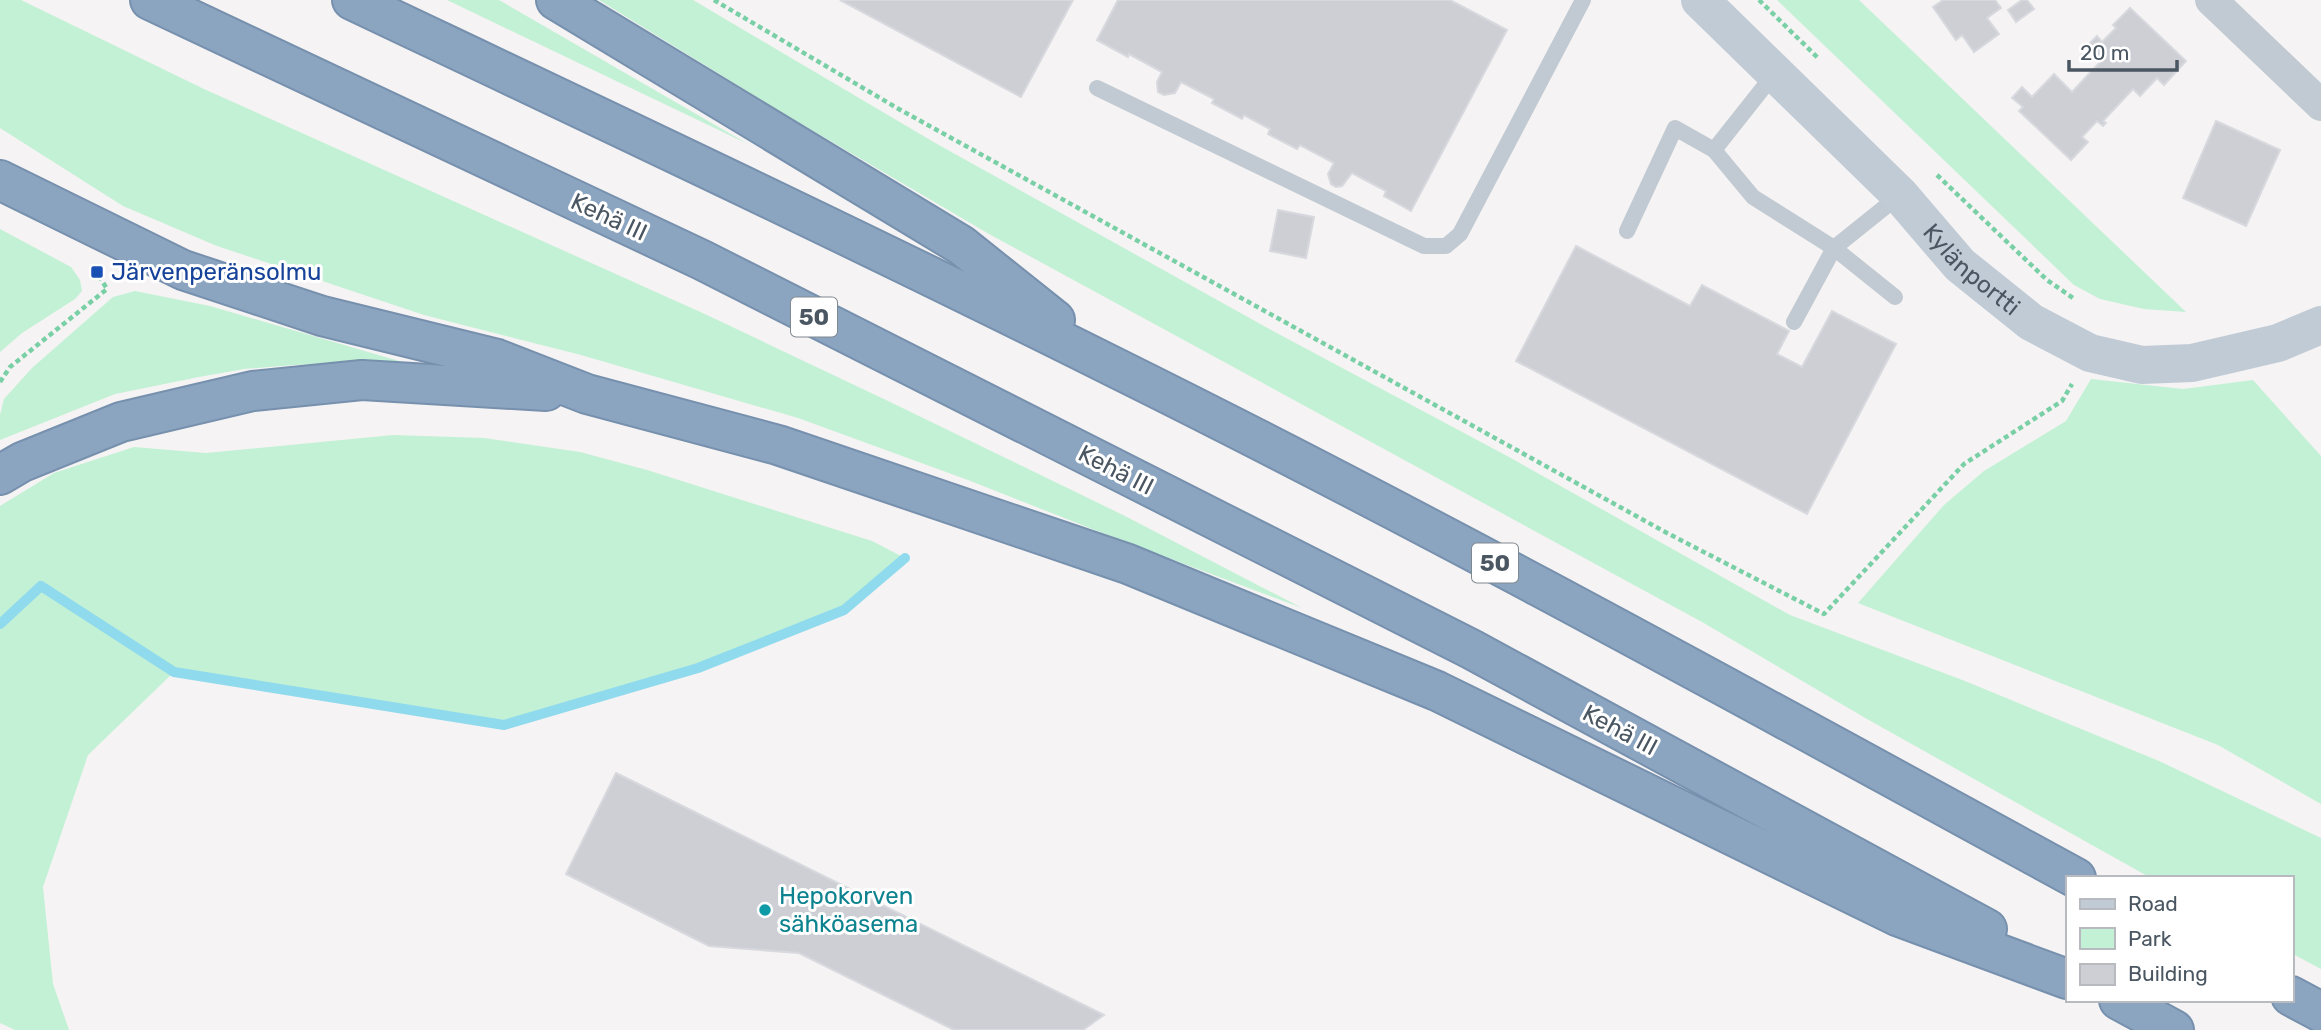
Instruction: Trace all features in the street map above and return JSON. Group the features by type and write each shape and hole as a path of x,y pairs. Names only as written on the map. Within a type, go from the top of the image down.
{"highway":[{"name":"Kehä III","path":"149,0 702,260 1446,637 2066,971"},
{"name":"50","path":"352,0 748,188 1115,367 1443,535 2072,876"},
{"path":"556,0 961,245 1115,367"},
{"path":"0,180 183,270 322,316 496,359 587,394 778,444 1128,564 1437,691 1897,916 2066,978"},
{"path":"11,469 121,422 253,391 362,380 587,394"},
{"path":"2293,997 2321,1012"},
{"path":"2123,1002 2174,1030"}],"street":[{"name":"Kylänportti","path":"1700,0 1900,195 1960,265 2031,322 2090,353 2142,365 2192,363 2278,342 2321,325"},
{"path":"2211,0 2321,105"}],"lane":[{"path":"1097,88 1424,246 1446,246 1460,234 1579,1"},
{"path":"1714,150 1775,73"},
{"path":"1627,231 1675,128 1714,150 1753,197 1834,248 1895,297"},
{"path":"1794,321 1834,248 1900,195"}],"path":[{"path":"714,0 897,108 1667,533 1824,614 1964,464 2062,401"},
{"path":"0,382 10,366 107,289 97,272 85,265"}],"green space":[{"path":"0,0 21,0 204,89 707,315 1123,515 1302,608 798,418 581,355 424,315 217,246 123,206 0,128"},
{"path":"447,0 499,0 748,144"},
{"path":"599,0 693,0 937,144 1273,331 1509,457 1790,615 1965,681 2159,761 2321,838 2321,969 2293,954 2293,876 2147,876 1867,719 1702,622 989,234 781,112"},
{"path":"1777,0 1859,0 2186,312 2144,309 2100,299 2074,285"},
{"path":"0,229 71,267 80,280 82,291 75,299 22,333 0,352"},
{"path":"135,291 210,306 406,363 294,365 244,369 199,377 115,394 0,440 0,415 4,399 32,368 113,297"},
{"path":"2091,379 2183,389 2253,380 2321,456 2321,804 2218,745 1858,603 1944,505 1984,471 2066,421"},
{"path":"393,435 484,438 580,452 647,470 872,541 905,558 844,610 698,668 504,725 174,672 88,755 43,887 53,984 69,1030 15,1030 0,1023 0,506 54,473 134,447 206,453"}],"building":[{"path":"840,0 1073,0 1021,97"},
{"path":"1118,0 1450,0 1507,30 1411,211 1384,196 1386,191 1352,173 1342,186 1336,187 1331,184 1328,174 1334,163 1300,145 1297,149 1268,134 1270,129 1244,115 1242,119 1212,103 1214,99 1181,82 1175,93 1164,95 1158,92 1157,82 1162,72 1097,40"},
{"path":"1943,0 1995,0 2001,8 1987,18 1999,34 1974,52 1962,35 1956,40 1933,7"},
{"path":"2022,0 2027,0 2034,9 2016,22 2008,10"},
{"path":"2130,8 2186,61 2164,85 2157,78 2140,96 2133,89 2103,121 2106,123 2103,126 2097,121 2082,137 2088,142 2071,160 2019,111 2023,107 2012,98 2022,87 2032,97 2054,74 2072,92 2102,60 2087,46 2097,36 2102,42 2116,28 2113,25"},
{"path":"2216,121 2280,150 2246,226 2183,198"},
{"path":"1278,210 1314,217 1306,258 1270,251"},
{"path":"1576,246 1690,306 1702,285 1789,331 1777,354 1802,367 1832,311 1896,344 1807,514 1516,361"},
{"name":"Hepokorven sähköasema","path":"616,773 1104,1015 1083,1030 954,1030 799,953 709,946 566,874"}],"waterway":[{"path":"0,624 41,586 174,672 504,725 698,668 844,610 905,558"}],"place":[{"name":"Järvenperänsolmu","path":"97,272"},
{"name":"Hepokorven sähköasema","path":"765,910"}]}
